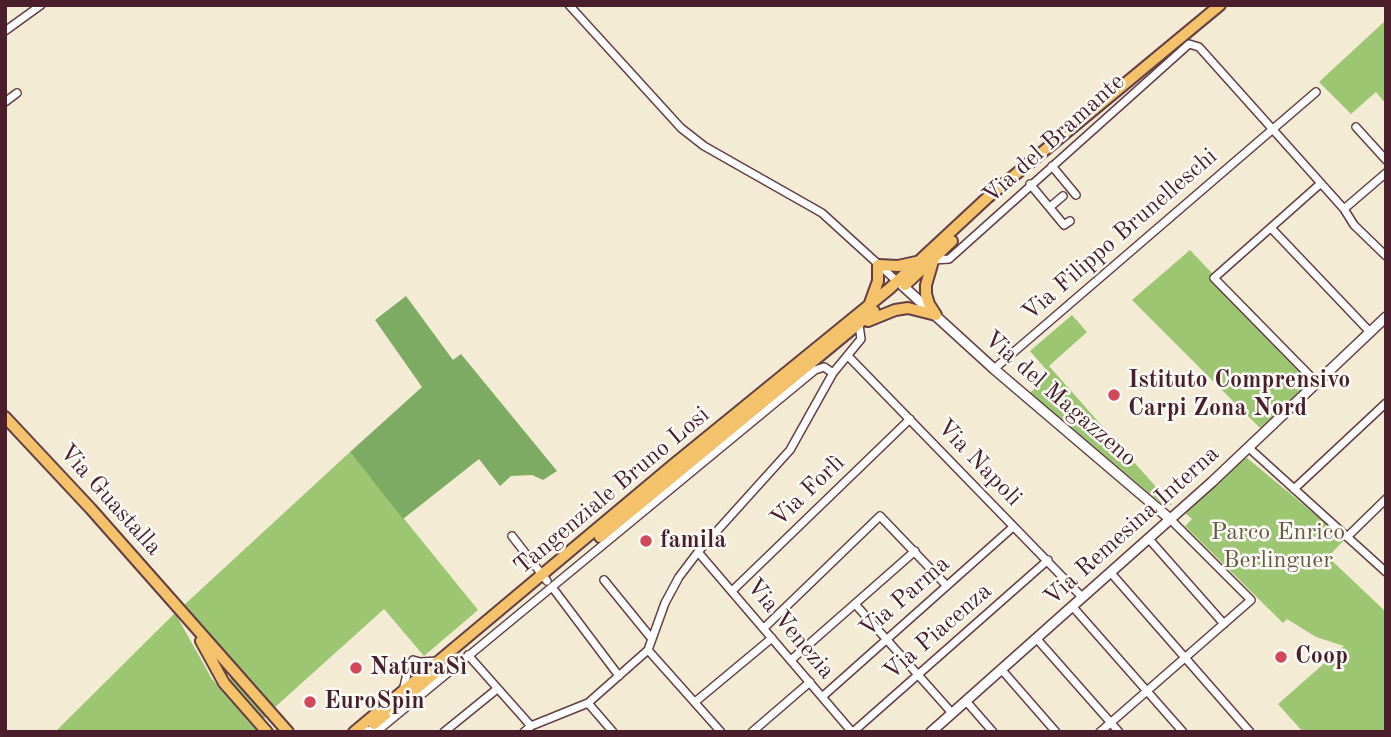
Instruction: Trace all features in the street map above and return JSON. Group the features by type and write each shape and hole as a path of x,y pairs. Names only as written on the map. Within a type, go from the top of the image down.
{"main road":[{"path":"900,284 999,190 1220,5"},
{"path":"866,309 876,289 878,265 898,266 928,260"},
{"path":"928,260 926,294 936,314"},
{"name":"Tangenziale Bruno Losi","path":"354,732 439,661 547,581 674,464 900,284"},
{"name":"Tangenziale Bruno Losi","path":"365,731 859,325 900,284"},
{"path":"859,325 895,310 908,308 936,314"},
{"name":"Via Guastalla","path":"5,417 288,732"},
{"name":"Via Guastalla","path":"183,612 223,682 264,728"},
{"path":"223,682 235,671"},
{"path":"343,732 364,716 383,707"},
{"path":"264,728 273,715"}],"street":[{"path":"5,31 41,5"},
{"path":"569,5 681,128 704,146 822,213 900,284"},
{"name":"Via del Bramante","path":"928,260 949,259 1189,44 1199,47 1271,130"},
{"name":"Via Filippo Brunelleschi","path":"994,369 1316,92"},
{"path":"5,102 18,93"},
{"path":"1356,127 1386,160"},
{"path":"1271,130 1344,209 1354,225 1386,256"},
{"path":"1052,166 1076,195"},
{"path":"1344,209 1386,173"},
{"path":"1030,184 1065,225 1070,221"},
{"path":"1317,383 1214,278 1320,184"},
{"path":"1050,207 1063,195"},
{"path":"1271,228 1370,332"},
{"name":"Via del Magazzeno","path":"900,284 994,369 1170,519 1251,600 1224,624"},
{"name":"Via Remesina Interna","path":"931,732 1149,539 1386,317"},
{"path":"468,655 498,688 528,729 588,703 648,650 679,577 698,552 790,450 833,373 861,339 859,325"},
{"name":"Via Napoli","path":"848,356 1082,597"},
{"path":"365,731 381,728 468,655 547,581 815,370 824,367 833,373"},
{"path":"1294,489 1386,403"},
{"name":"Via Forlì","path":"732,591 910,419"},
{"path":"1249,447 1386,572"},
{"path":"1347,537 1386,499"},
{"path":"764,628 880,516 947,586"},
{"name":"Via Parma","path":"822,697 1013,527"},
{"path":"512,536 619,676"},
{"path":"1100,732 1224,624 1149,539"},
{"path":"791,660 915,551"},
{"name":"Via Venezia","path":"698,552 850,731"},
{"name":"Via Piacenza","path":"850,731 918,676 1048,560"},
{"path":"1111,573 1250,732"},
{"path":"604,580 652,639"},
{"path":"855,604 952,713"},
{"path":"1072,606 1183,732"},
{"path":"695,702 772,638"},
{"path":"1036,638 1119,732"},
{"path":"648,650 721,732"},
{"path":"402,691 414,662 439,661"},
{"path":"1001,669 1056,732"},
{"path":"752,732 810,682"},
{"path":"444,732 498,688"},
{"path":"966,701 993,732"},
{"path":"588,703 613,732"}],"green space":[{"path":"1386,20 1386,104 1376,92 1351,114 1319,82"},
{"path":"1190,250 1314,380 1260,428 1132,300"},
{"path":"406,296 453,360 461,354 557,471 543,480 532,475 511,476 500,486 479,459 403,519 350,452 422,387 375,320"},
{"path":"1072,315 1087,332 1049,366 1172,505 1161,503 1030,393 1050,374 1030,351"},
{"path":"350,452 478,610 424,656 384,609 274,708 183,606"},
{"name":"Parco Enrico Berlinguer","path":"1247,458 1345,539 1328,557 1386,612 1386,732 1303,732 1278,704 1344,646 1316,637 1287,619 1283,623 1185,526 1192,519 1185,513 1242,459"},
{"path":"175,613 212,679 260,732 55,732"},
{"path":"233,675 269,714 261,721 227,681"}],"place":[{"name":"Istituto Comprensivo Carpi Zona Nord","path":"1114,395"},
{"name":"famila","path":"646,541"},
{"name":"Coop","path":"1281,657"},
{"name":"NaturaSì","path":"356,668"},
{"name":"EuroSpin","path":"310,702"}]}
